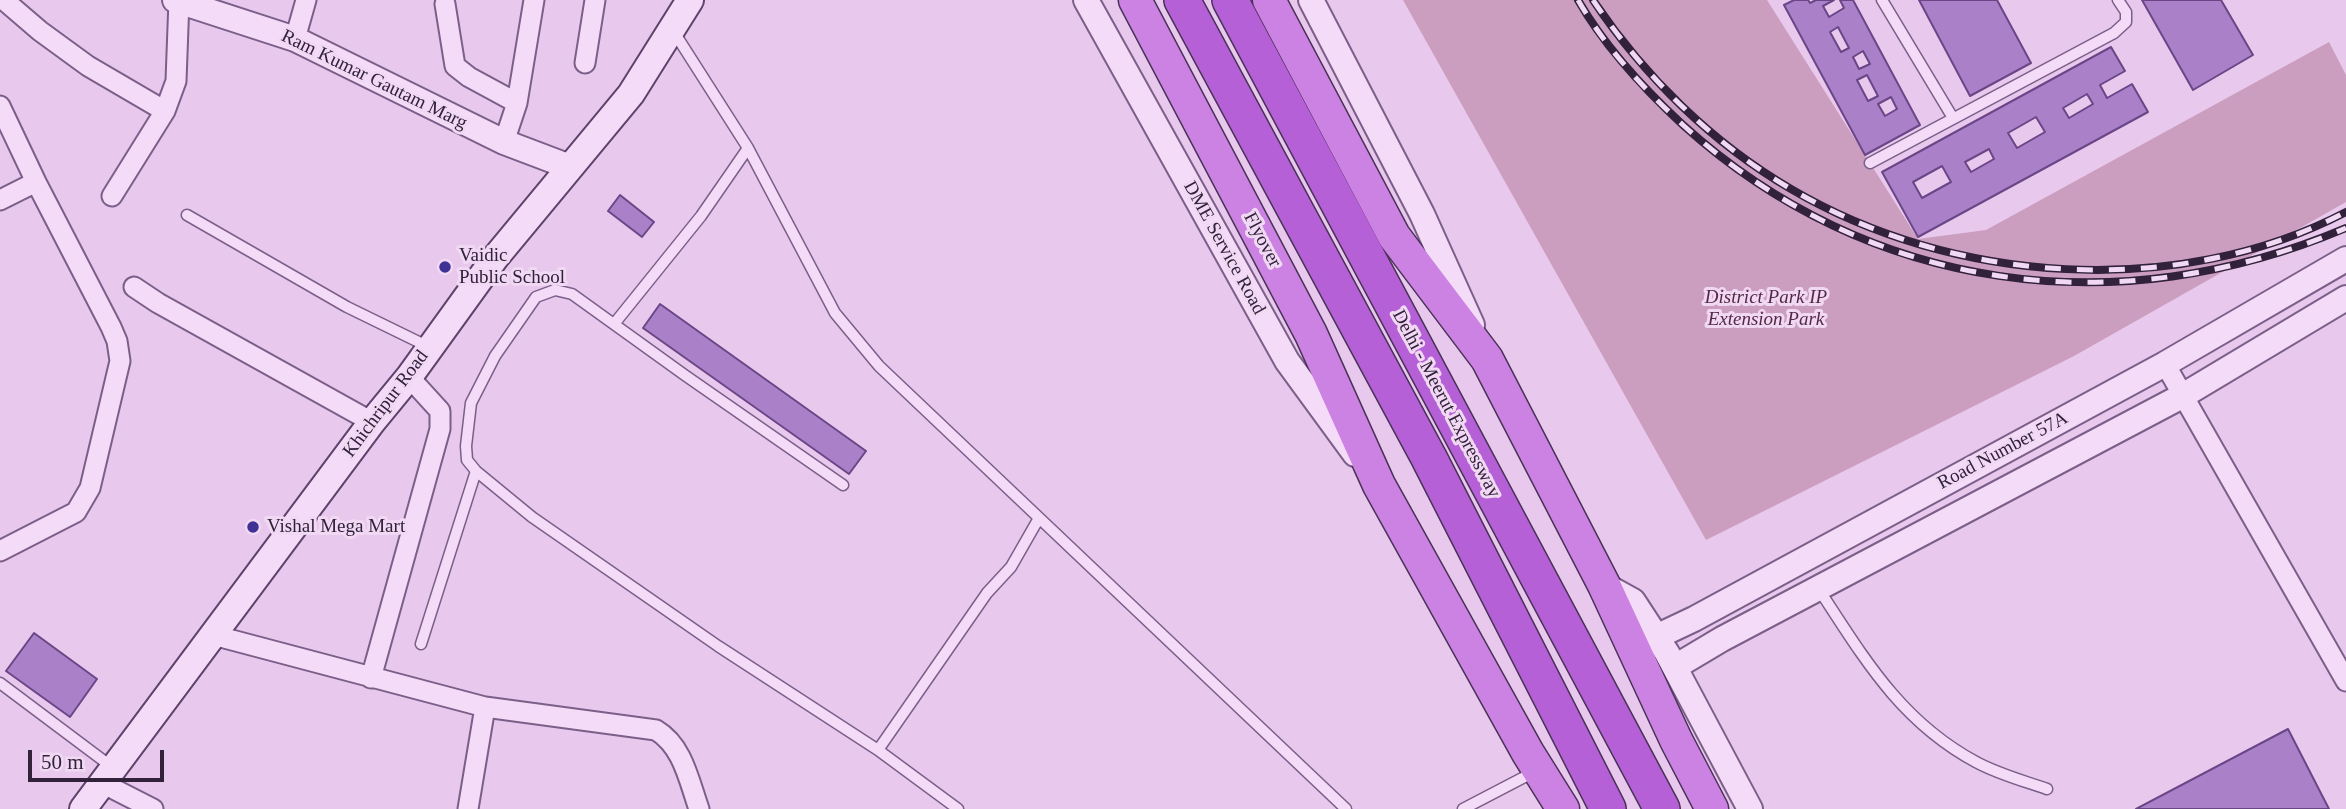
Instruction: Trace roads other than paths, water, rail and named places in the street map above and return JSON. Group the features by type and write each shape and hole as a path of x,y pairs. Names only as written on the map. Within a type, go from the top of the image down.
{"highway":[{"name":"Flyover","path":"1136,0 1311,334 1379,485 1532,762 1563,809"},
{"path":"1182,0 1429,458 1608,809"},
{"name":"Delhi - Meerut Expressway","path":"1230,0 1662,809"},
{"path":"1269,0 1394,236 1487,359 1604,585 1676,740 1712,809"}],"main road":[{"name":"Khichripur Road","path":"83,809 372,422 409,377 495,258 631,94 690,0"}],"street":[{"path":"112,196 165,111 176,80 177,0"},
{"name":"Ram Kumar Gautam Marg","path":"177,0 295,39 504,142 570,167"},
{"path":"295,39 306,0"},
{"path":"504,142 517,103 534,0"},
{"path":"585,63 595,0"},
{"name":"DME Service Road","path":"1086,0 1287,361 1379,485"},
{"path":"1311,0 1422,214 1487,359"},
{"path":"5,1 88,66 165,111"},
{"path":"445,4 455,66 469,77 517,103"},
{"path":"0,106 111,327 117,341 120,361 90,488 84,502 76,512 0,551"},
{"path":"0,200 36,182"},
{"name":"Road Number 57A","path":"1656,637 2165,364 2346,259"},
{"path":"134,287 372,422"},
{"name":"Road Number 57A","path":"1675,667 1818,588 2184,395 2346,298"},
{"path":"2165,364 2346,681"},
{"path":"371,678 440,429 440,411 409,377"},
{"path":"1604,585 1633,601 1675,667 1750,809"},
{"path":"213,635 485,707 656,730 667,737 679,754 699,809"},
{"path":"468,809 485,707"},
{"path":"1532,762 1552,809"},
{"path":"108,776 153,809"}],"lane":[{"path":"1882,0 1953,118"},
{"path":"1870,163 2114,33 2126,22 2126,12 2118,0"},
{"path":"672,29 748,148 835,313 879,366 1346,809"},
{"path":"614,324 701,216 748,148"},
{"path":"187,215 347,307 430,347"},
{"path":"843,485 572,294 555,290 536,297 495,356 471,403 467,460 476,471 532,517 719,646 878,750 958,809"},
{"path":"421,645 476,471"},
{"path":"878,750 987,593 1011,567 1040,518"},
{"path":"1818,588 1864,658 1903,708 1949,747 1979,764 2047,789"},
{"path":"0,683 108,776"},
{"path":"1463,809 1532,762"}],"railway":[{"path":"1578,0 1613,50 1654,96 1683,125 1756,182 1833,226 1914,257 1999,276 2085,282 2172,276 2260,258 2346,228"},
{"path":"1593,0 1657,81 1734,151 1791,189 1854,221 1922,245 1993,261 2066,269 2139,268 2211,259 2281,240 2346,212"}],"place":[{"name":"Vaidic Public School","path":"445,267"},
{"name":"Vishal Mega Mart","path":"253,527"}],"park label":[{"name":"District Park IP Extension Park","path":"1766,309"}]}
